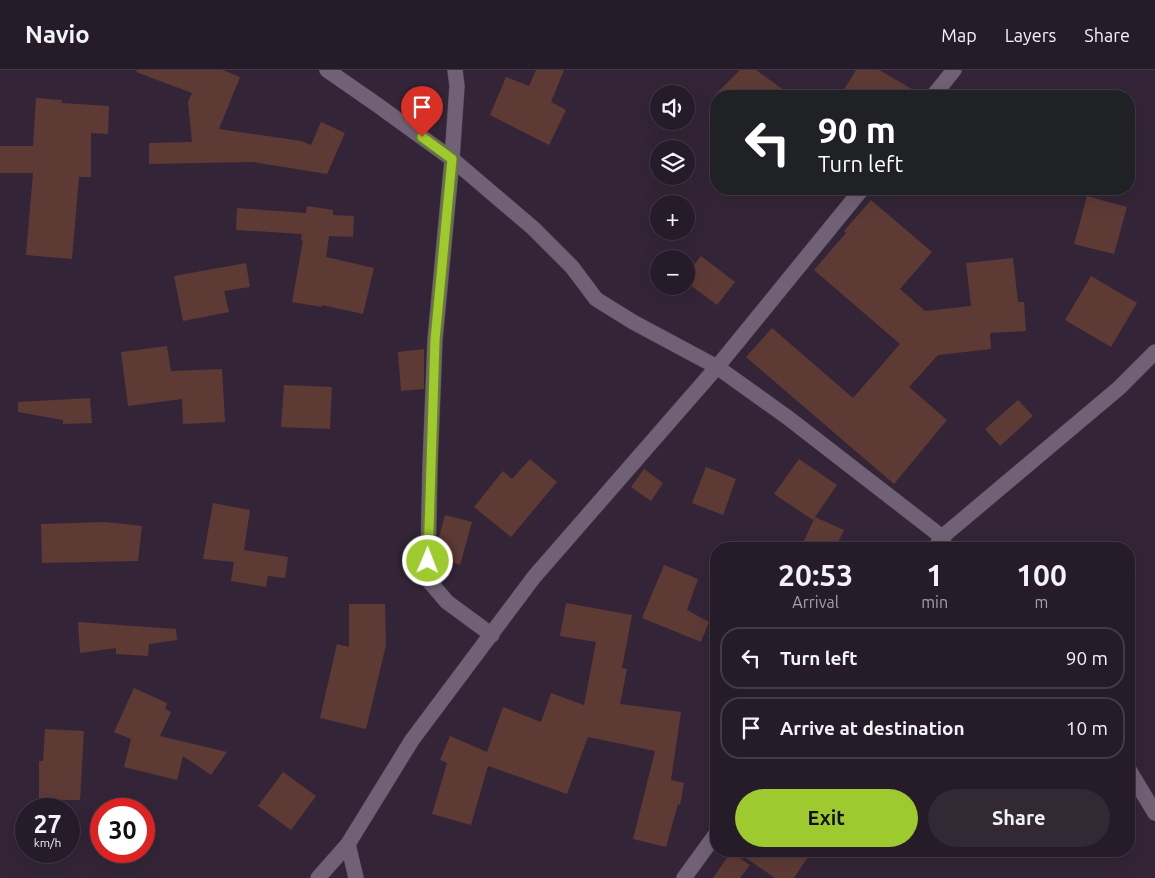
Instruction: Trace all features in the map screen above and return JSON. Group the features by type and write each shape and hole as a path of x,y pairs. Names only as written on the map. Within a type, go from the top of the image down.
{"street":[{"path":"326,70 452,159 534,228 572,267 596,299 633,322 717,367 794,423 937,542"},
{"path":"455,70 457,86 452,159 435,340 429,581 448,602 492,635"},
{"path":"938,90 954,70"},
{"path":"318,878 348,844 412,740 534,577 717,367 857,195"},
{"path":"944,542 1118,388 1155,352"},
{"path":"1135,780 1155,813"},
{"path":"684,878 710,842"},
{"path":"348,844 356,878"}],"building":[{"path":"137,70 223,70 240,77 219,129 301,141 311,145 321,122 345,133 327,174 253,162 149,164 149,143 192,142 188,102 192,93 136,72"},
{"path":"536,70 564,70 551,102 566,110 549,145 490,115 506,77 529,86"},
{"path":"740,70 756,70 784,90 720,90"},
{"path":"856,70 879,70 914,90 844,90"},
{"path":"36,98 62,100 62,103 109,106 108,134 91,133 91,177 79,177 72,259 26,255 33,173 0,173 0,146 33,146"},
{"path":"1087,196 1127,207 1114,254 1074,244"},
{"path":"871,200 932,252 900,289 925,311 971,306 966,263 1013,258 1018,302 1024,302 1026,331 990,333 991,349 938,355 909,387 947,420 894,484 746,357 772,328 853,398 900,344 814,270"},
{"path":"307,206 333,210 333,215 354,216 353,237 329,236 326,257 374,268 363,314 322,305 322,307 292,302 303,241 301,240 302,234 236,230 237,208 306,213"},
{"path":"701,256 735,282 717,305 695,289 695,264"},
{"path":"246,263 250,287 224,291 229,312 183,321 174,276"},
{"path":"1091,276 1137,303 1111,347 1065,320"},
{"path":"167,346 171,371 222,369 225,422 183,424 182,399 128,406 121,352"},
{"path":"424,349 424,389 401,391 398,352"},
{"path":"284,385 332,387 330,429 281,427"},
{"path":"90,398 92,423 63,424 63,420 18,412 18,402"},
{"path":"1018,400 1033,416 1000,446 985,429"},
{"path":"530,459 557,482 511,537 474,507 503,471 512,479"},
{"path":"799,459 837,485 813,520 774,494"},
{"path":"706,467 736,479 723,515 692,503"},
{"path":"644,469 663,483 651,501 631,487"},
{"path":"213,503 250,510 244,550 288,557 285,578 268,576 266,587 231,581 234,562 203,559"},
{"path":"445,515 472,522 460,565 437,558 438,541"},
{"path":"815,517 844,530 838,542 803,542"},
{"path":"106,522 142,526 138,561 42,563 41,524"},
{"path":"664,565 698,579 687,610 709,622 701,642 642,618"},
{"path":"566,603 632,615 622,668 627,669 620,704 681,712 671,780 684,783 680,805 678,804 666,847 633,839 655,751 588,737 567,794 488,766 471,825 432,814 447,763 440,760 450,736 487,752 503,707 541,722 551,693 584,705 596,642 560,636"},
{"path":"349,604 385,604 386,645 366,729 320,718 337,644 349,647"},
{"path":"78,622 176,629 177,640 149,644 148,656 116,654 116,648 80,653"},
{"path":"134,688 167,703 165,709 171,712 160,736 227,752 211,775 183,756 177,780 124,767 131,739 114,732"},
{"path":"45,729 84,731 80,800 80,798 39,798 39,761 43,761"},
{"path":"283,772 316,796 291,830 258,806"},
{"path":"728,857 738,857 750,865 740,878 713,878"},
{"path":"745,857 808,857 794,878 775,878"}],"route":[{"path":"422,137 452,159 435,340 428,561"}]}
